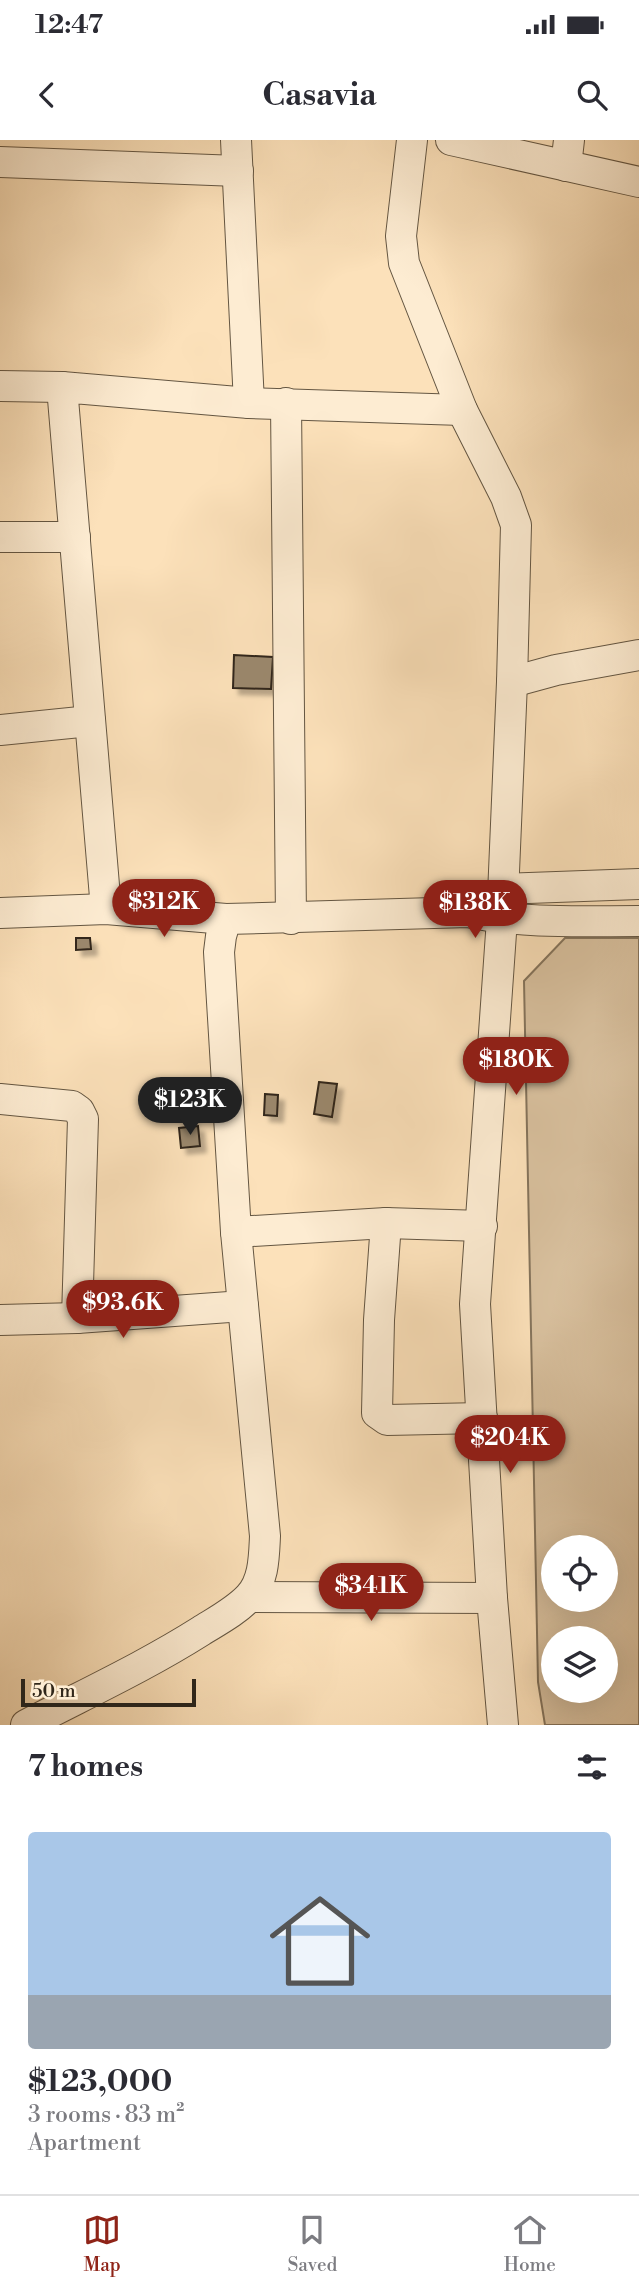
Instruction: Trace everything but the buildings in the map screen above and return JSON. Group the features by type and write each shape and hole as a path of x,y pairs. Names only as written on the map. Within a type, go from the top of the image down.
{"street":[{"path":"236,140 248,403"},
{"path":"412,140 401,236 404,263 462,410 506,496 516,525 502,919 475,1304 492,1598 503,1725"},
{"path":"451,140 568,153 639,182"},
{"path":"0,162 238,171"},
{"path":"0,386 62,387 248,403 462,410"},
{"path":"62,387 106,909"},
{"path":"286,403 291,919"},
{"path":"0,537 75,537"},
{"path":"512,682 556,670 639,655"},
{"path":"0,730 90,721"},
{"path":"468,912 503,889 639,884"},
{"path":"0,913 106,909 226,919 291,919 468,912 502,919 545,922 639,921"},
{"path":"26,1725 175,1648 223,1617 250,1597 264,1564 265,1536 236,1232 219,951 220,936 226,919"},
{"path":"0,1100 72,1106 79,1111 83,1119 77,1318"},
{"path":"236,1232 386,1223 482,1226"},
{"path":"386,1223 379,1320 377,1413 387,1420 482,1418"},
{"path":"0,1320 77,1318 243,1306"},
{"path":"250,1597 492,1598"}],"shaded area":[{"path":"565,938 639,938 639,1725 545,1725 541,1703 618,1703 618,1626 541,1626 541,1700 538,1682 524,981"}]}
